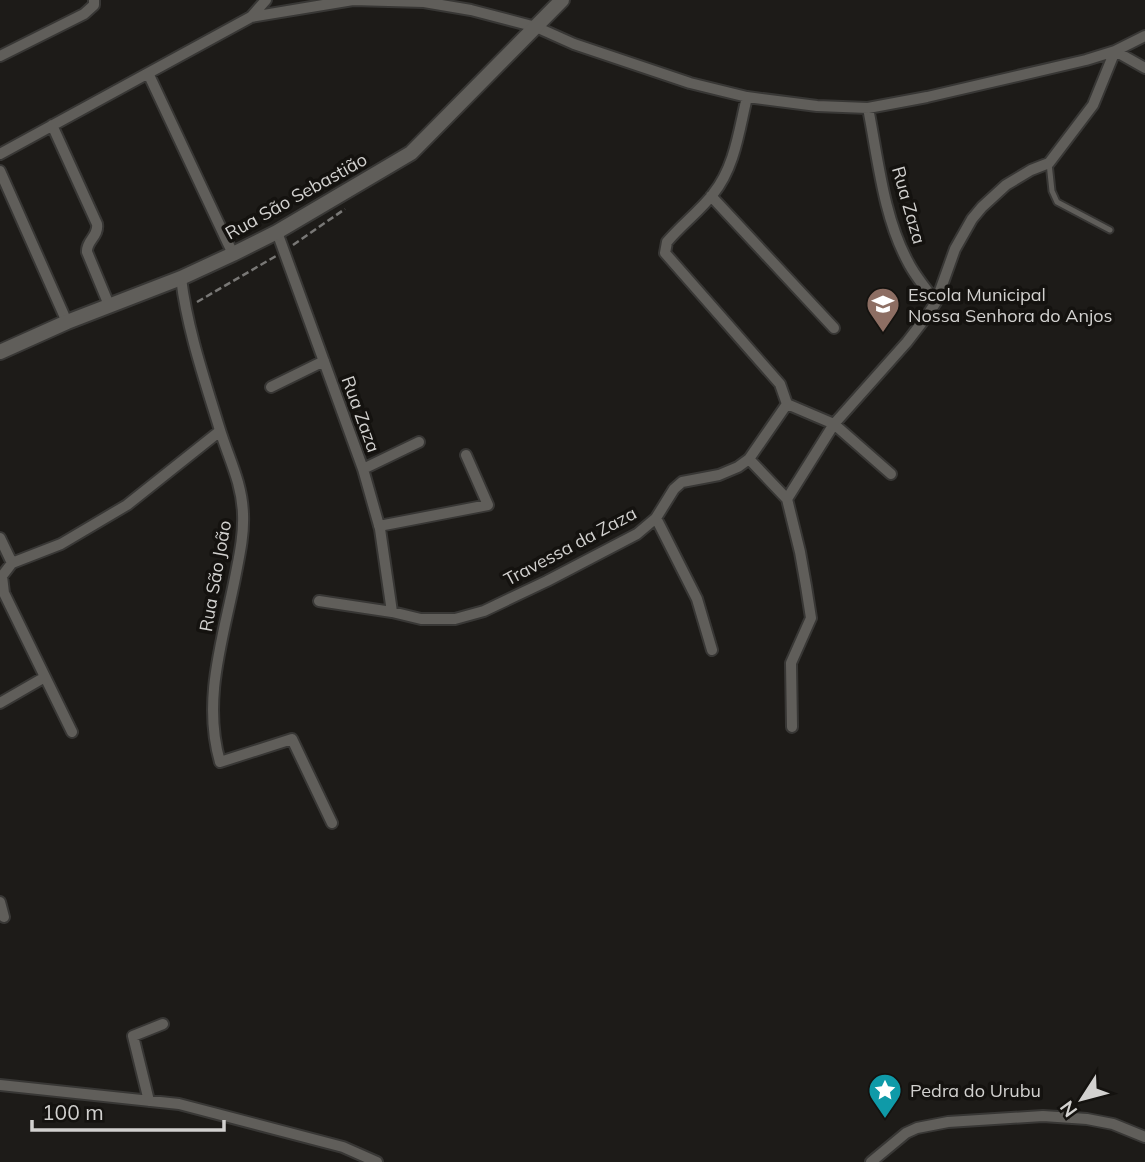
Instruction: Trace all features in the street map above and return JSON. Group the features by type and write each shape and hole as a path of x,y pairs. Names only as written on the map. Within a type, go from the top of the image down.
{"street":[{"path":"0,56 84,14 94,5 94,0"},
{"path":"251,17 266,0"},
{"path":"0,154 251,17 353,0 449,3 536,27 574,44 690,83 747,97 795,104 867,108 1086,60 1115,51 1145,36"},
{"name":"Rua São Sebastião","path":"0,352 233,254 277,232 411,153 562,0"},
{"path":"1115,51 1145,68"},
{"path":"787,499 834,424 907,342 936,302 955,249 982,207 1018,178 1049,163 1093,105 1115,51"},
{"path":"148,74 233,254"},
{"path":"747,97 730,165 711,196 673,235 666,245 665,253 780,384 787,404 834,424 891,474"},
{"name":"Rua Zaza","path":"867,108 891,218 900,245 916,276 936,302"},
{"path":"52,125 94,218 97,230 87,252 109,305"},
{"path":"0,172 67,322"},
{"path":"711,196 834,328"},
{"name":"Rua Zaza","path":"277,232 363,469 379,526 392,612"},
{"name":"Rua São João","path":"181,278 185,309 220,430 241,489 243,522 240,554 212,690 214,741 220,762 292,739 331,823"},
{"path":"271,387 324,361"},
{"name":"Travessa da Zaza","path":"319,601 436,620 455,619 484,611 616,546 645,528 656,518 671,492 682,482 725,474 749,459 787,404"},
{"path":"72,732 11,609 1,580 4,571 12,563 61,544 127,506 220,430"},
{"path":"363,469 419,442"},
{"path":"379,526 488,505 466,455"},
{"path":"749,459 787,499 800,552 811,618 791,663 792,727"},
{"path":"656,518 697,599 712,650"},
{"path":"0,538 12,563"},
{"path":"0,614 11,609"},
{"path":"0,703 45,677"},
{"path":"0,902 4,917"},
{"path":"149,1101 133,1036 163,1024"},
{"path":"2,1087 179,1104 343,1147 377,1162"},
{"path":"871,1162 906,1133 948,1122 1043,1116 1087,1119 1113,1124 1145,1137"}],"lane":[{"path":"1049,163 1052,191 1057,202 1110,230"}],"path":[{"path":"185,309 283,252 351,205"}],"place":[{"name":"Escola Municipal Nossa Senhora do Anjos","path":"883,334"},
{"name":"Pedra do Urubu","path":"885,1120"}]}
